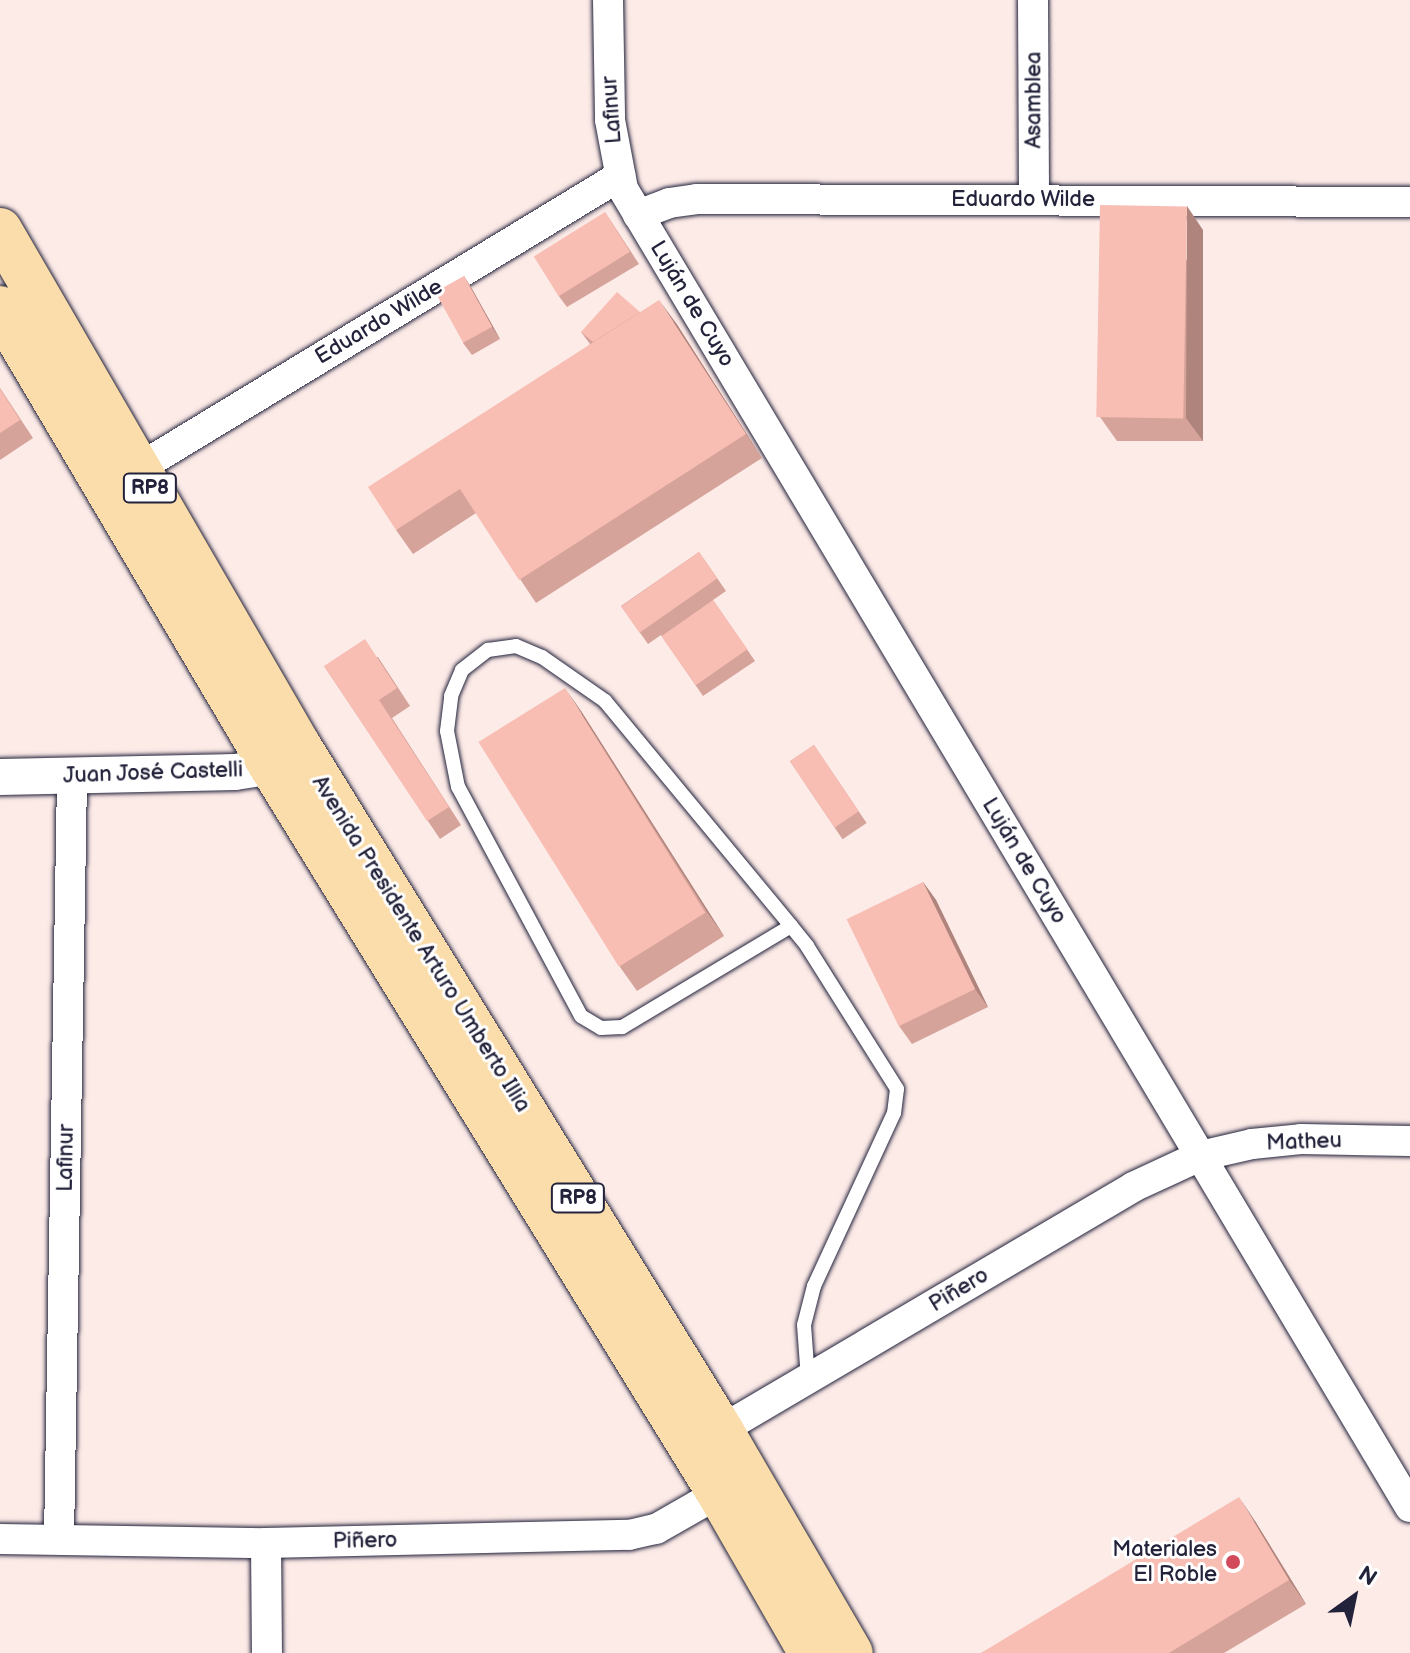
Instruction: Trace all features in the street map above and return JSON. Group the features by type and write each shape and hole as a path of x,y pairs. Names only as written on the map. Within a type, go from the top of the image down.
{"main road":[{"name":"Avenida Presidente Arturo Umberto Illia","path":"0,230 139,468 285,756 811,1653"},
{"name":"Avenida Presidente Arturo Umberto Illia","path":"0,308 285,756 721,1430 851,1653"}],"street":[{"name":"Lafinur","path":"608,0 610,120 620,176 638,215"},
{"name":"Asamblea","path":"1033,0 1034,200"},
{"name":"Eduardo Wilde","path":"139,468 620,176"},
{"name":"Eduardo Wilde","path":"638,215 669,203 697,199 1410,202"},
{"name":"Luján de Cuyo","path":"638,215 1410,1507"},
{"name":"Juan José Castelli","path":"0,777 235,772 285,756"},
{"name":"Lafinur","path":"59,1539 72,777"},
{"name":"Matheu","path":"1200,1156 1252,1144 1301,1139 1410,1141"},
{"name":"Piñero","path":"721,1430 1133,1187 1200,1156"},
{"name":"Piñero","path":"0,1539 266,1543 629,1535 656,1529 719,1493"},
{"path":"266,1543 267,1653"}],"lane":[{"path":"791,926 622,1027 601,1028 581,1016 458,787 447,731 451,696 462,670 488,650 516,646 542,657 605,701 791,926 897,1089 894,1113 814,1286 804,1325 808,1379"}],"building":[{"path":"1100,205 1187,207 1183,418 1096,417"},
{"path":"605,212 630,252 559,296 534,257"},
{"path":"464,276 492,327 463,343 435,292"},
{"path":"617,292 640,312 593,342 581,332"},
{"path":"659,300 746,434 519,580 460,489 396,530 368,487"},
{"path":"0,389 20,420 0,433"},
{"path":"699,552 717,578 640,633 621,606"},
{"path":"713,600 747,649 696,685 661,636"},
{"path":"365,639 397,688 379,700 449,807 427,821 324,666"},
{"path":"565,688 705,913 619,967 478,742"},
{"path":"814,745 859,811 835,828 790,761"},
{"path":"923,882 975,989 899,1026 847,919"},
{"name":"Materiales El Roble","path":"1239,1497 1289,1580 1169,1653 981,1653"}],"place":[{"name":"Materiales El Roble","path":"1233,1562"}]}
